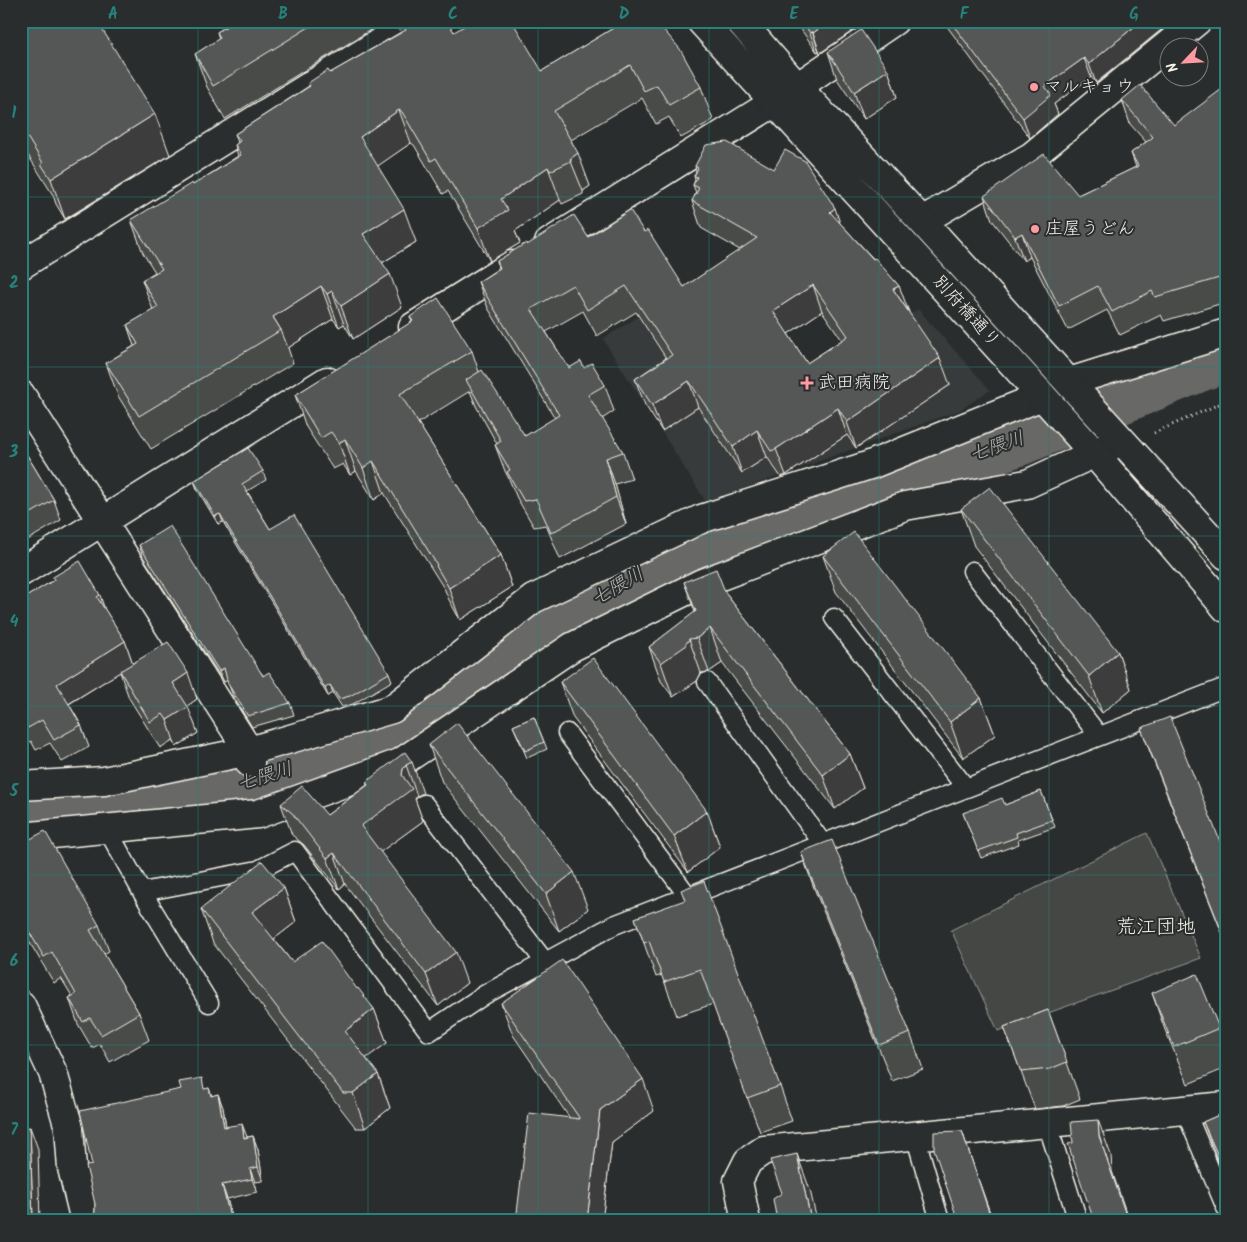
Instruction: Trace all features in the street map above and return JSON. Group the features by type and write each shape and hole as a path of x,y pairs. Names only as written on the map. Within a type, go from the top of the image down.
{"main road":[{"path":"21,264 415,21"},
{"name":"別府橋通り","path":"701,21 1089,448 1226,608"},
{"name":"別府橋通り","path":"740,21 797,87 1226,554"},
{"path":"389,342 775,102 894,21"},
{"path":"922,221 1032,156 1197,21"},
{"path":"1072,385 1226,333"},
{"path":"21,572 347,369"},
{"path":"21,395 250,757"},
{"path":"21,786 104,781 250,757 392,709 533,599 702,518 870,465 1044,399"},
{"path":"21,837 107,829 257,804 400,764 572,647 702,583 905,506 1027,484 1089,448 1119,436"},
{"path":"21,1005 53,1074 69,1128 72,1168 85,1221"},
{"path":"746,1221 738,1180 748,1161 764,1150 1226,1106"}],"lane":[{"path":"972,571 1099,736"},
{"path":"834,618 966,788"},
{"path":"707,682 823,844"},
{"path":"142,892 258,870 295,851 430,1032 484,995 614,925 1226,687"},
{"path":"567,733 688,896"},
{"path":"424,804 546,962"},
{"path":"107,829 142,892 209,1003"},
{"path":"1185,1110 1226,1208"},
{"path":"1047,1123 1078,1221"},
{"path":"915,1135 940,1221"}],"path":[{"path":"1150,435 1226,401"}],"shaded area":[{"name":"武田病院","path":"693,282 815,375 918,309 990,390 960,410 706,502 603,339"},
{"path":"1147,833 1201,958 998,1031 951,930"}],"building":[{"path":"21,21 97,21 155,114 51,179 21,127"},
{"path":"235,21 319,21 213,86 195,54 220,38 217,32"},
{"path":"400,21 447,21 454,32 473,21 512,21 542,71 625,21 656,21 680,49 701,87 669,105 657,85 644,91 630,65 554,111 578,153 570,159 571,161 550,171 548,167 501,199 508,210 478,228 436,158 431,161 399,110 360,137 404,209 363,234 390,274 341,306 332,291 327,294 321,286 273,317 281,330 139,416 106,363 138,344 127,325 158,307 142,280 162,269 131,220 241,155 235,145 240,141 235,134 310,86 308,83 328,70 330,73 406,30"},
{"path":"802,21 830,21 813,33 812,31 810,33"},
{"name":"マルキョウ","path":"950,21 1141,21 1089,64 1084,58 1045,86 1051,95 1023,118"},
{"path":"861,30 888,70 854,92 828,52"},
{"path":"1140,85 1174,125 1222,89 1226,94 1226,276 1155,297 1152,291 1112,312 1098,286 1059,306 1022,233 1015,237 984,196 1044,154 1078,195 1138,166 1131,153 1153,137 1122,100"},
{"path":"727,142 774,169 785,150 805,161 835,208 830,212 873,259 875,258 899,286 893,289 940,358 847,422 838,408 771,451 757,430 733,447 689,381 652,405 635,379 672,355 626,286 587,310 573,285 531,309 569,368 581,361 584,368 592,363 605,385 588,395 623,452 606,458 616,497 551,533 536,499 524,501 507,472 510,470 495,445 501,441 466,380 482,370 525,436 559,415 478,282 500,268 497,261 526,243 527,245 574,215 588,237 630,210 644,232 648,230 684,287 757,238 692,201 699,188 693,185 697,177 694,176 698,168 695,166 706,145","holes":["813,285 848,336 807,363 773,311"]},
{"path":"438,298 472,351 400,394 501,555 449,588 437,565 373,461 363,468 345,439 339,443 331,432 321,438 295,395 413,321 410,317"},
{"path":"21,445 54,500 21,519"},
{"path":"248,448 263,471 242,484 270,529 294,515 389,673 350,696 339,699 330,685 325,688 220,514 215,516 194,481"},
{"path":"990,487 1118,652 1089,676 961,509"},
{"path":"170,526 263,676 269,672 290,703 248,716 228,684 224,668 219,671 139,545"},
{"path":"854,532 981,698 950,722 823,556"},
{"path":"80,561 100,595 97,597 125,641 57,684 81,725 54,740 42,720 28,728 23,719 21,720 21,600 54,580 53,577"},
{"path":"716,569 726,594 850,754 823,775 710,628 697,638 689,639 684,647 661,663 649,647 696,611 684,582"},
{"path":"168,642 188,673 173,683 188,707 167,720 163,714 150,722 120,671"},
{"path":"593,658 707,811 674,836 560,682"},
{"path":"534,717 544,742 525,751 513,726"},
{"path":"1170,717 1226,856 1226,937 1224,937 1141,728"},
{"path":"457,723 574,872 546,894 429,745"},
{"path":"405,752 412,762 406,765 402,775 412,789 361,826 456,952 426,974 334,853 327,858 292,813 281,804 302,786 327,815 368,785 366,782"},
{"path":"1041,791 1052,820 1016,833 1017,837 978,851 963,813 1002,798 1005,805"},
{"path":"45,831 99,925 90,930 139,1013 101,1035 90,1018 83,1022 69,998 76,994 52,952 44,957 21,918 21,844"},
{"path":"832,840 910,1033 879,1045 801,852"},
{"path":"262,861 284,888 252,912 292,962 322,941 374,1009 345,1031 378,1074 353,1093 343,1093 201,909"},
{"path":"704,881 780,1086 747,1098 700,969 664,982 649,941 644,943 635,918 685,900 681,890"},
{"path":"562,960 643,1079 600,1110 587,1221 516,1221 529,1113 580,1119 501,1003"},
{"path":"1197,974 1219,1028 1174,1047 1152,993"},
{"path":"1048,1010 1067,1062 1050,1069 1021,1072 1004,1027"},
{"path":"202,1078 204,1089 209,1088 211,1096 218,1094 224,1127 242,1124 244,1138 253,1136 258,1167 250,1169 252,1179 222,1185 231,1221 91,1221 90,1219 95,1212 95,1204 86,1166 92,1165 80,1111 181,1089 179,1082"},
{"path":"1226,1112 1226,1183 1222,1176 1223,1167 1203,1122"},
{"path":"1098,1120 1099,1136 1128,1221 1094,1221 1068,1144 1073,1143 1071,1122"},
{"path":"30,1127 33,1221 21,1221 21,1128"},
{"path":"962,1131 992,1221 958,1221 934,1149 934,1132"},
{"path":"797,1154 811,1221 777,1221 773,1199 782,1193 770,1160"}],"waterway":[{"name":"七隈川","path":"21,812 116,804 224,790 346,753 408,728 525,642 666,559 1021,439 1226,355"}],"place":[{"name":"マルキョウ","path":"1034,87"},
{"name":"庄屋うどん","path":"1035,229"},
{"name":"武田病院","path":"807,383"}],"district":[{"name":"荒江団地","path":"1156,928"}]}
